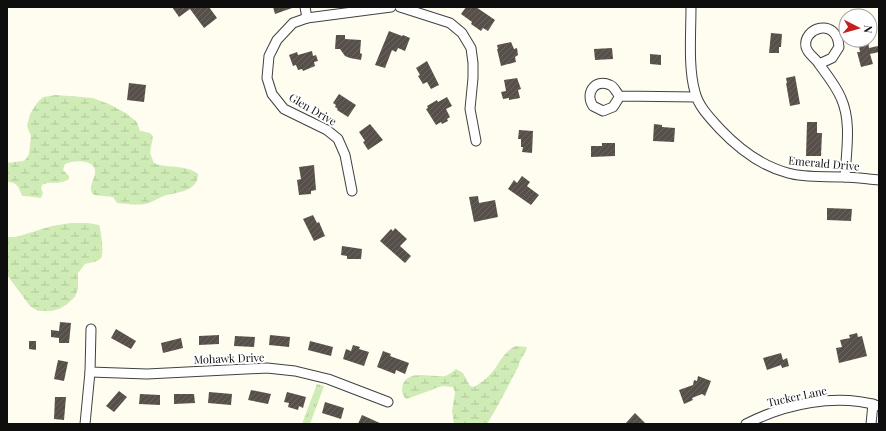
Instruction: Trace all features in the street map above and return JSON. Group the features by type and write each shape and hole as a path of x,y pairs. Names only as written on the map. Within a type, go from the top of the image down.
{"street":[{"path":"305,7 307,18 391,7"},
{"path":"400,7 450,23 462,33 471,48 473,78 470,109 476,140"},
{"name":"Emerald Drive","path":"692,7 692,68 696,97 703,109 716,125 736,145 752,157 789,174 879,180"},
{"name":"Glen Drive","path":"307,18 293,24 277,40 269,56 267,78 272,94 284,109 327,130 338,139 345,155 352,191"},
{"path":"819,64 839,93 845,108 847,133 845,177"},
{"path":"620,96 696,97"},
{"path":"85,424 90,372 91,329"},
{"name":"Mohawk Drive","path":"90,372 146,374 268,368 295,371 328,379 388,402"},
{"name":"Tucker Lane","path":"746,424 778,411 817,403 843,401 876,405"},
{"path":"870,424 876,405"}],"green space":[{"path":"56,95 93,98 111,105 127,114 137,122 140,131 150,133 153,136 150,153 154,163 193,171 198,174 195,184 182,192 165,196 145,204 117,203 113,197 93,194 91,188 95,169 89,163 79,161 65,164 63,170 69,176 69,179 62,182 42,185 41,188 43,193 41,198 22,196 20,190 15,184 7,182 7,163 23,161 26,159 29,154 31,136 27,126 30,114 43,97"},
{"path":"71,223 88,223 99,225 102,243 101,257 97,261 85,264 78,273 78,289 75,297 66,305 51,311 38,311 30,306 7,275 7,237 16,237 52,226"},
{"path":"516,346 527,347 499,404 487,424 454,424 452,411 455,392 453,387 442,386 407,399 403,395 402,389 404,382 408,378 420,375 445,376 456,369 463,373 470,386 474,387 488,377 510,349"},
{"path":"317,384 324,386 310,424 302,424"}],"building":[{"path":"172,7 209,7 217,18 204,28 190,9 179,17"},
{"path":"273,7 292,7 292,8 275,14"},
{"path":"466,7 476,7 495,20 488,31 483,28 481,31 461,14"},
{"path":"389,31 410,38 405,51 398,48 396,52 392,50 385,68 375,65"},
{"path":"771,33 782,34 779,53 769,53"},
{"path":"336,35 345,35 345,39 361,40 361,60 345,56 340,49 335,49"},
{"path":"511,42 514,49 517,48 518,55 515,57 516,62 501,66 497,45"},
{"path":"878,46 879,52 870,54 873,64 861,67 857,52 860,52 859,48 878,48"},
{"path":"612,48 613,59 595,60 594,49"},
{"path":"312,51 313,56 316,55 318,61 314,62 315,66 303,71 302,69 298,70 296,65 293,66 289,55 297,52 298,55"},
{"path":"650,54 661,55 661,65 650,64"},
{"path":"427,61 439,85 431,89 427,82 423,84 418,76 420,75 416,68"},
{"path":"795,76 800,104 790,106 786,78"},
{"path":"517,78 521,89 518,90 520,98 509,100 509,98 503,99 501,92 506,91 504,80"},
{"path":"129,83 146,85 144,102 127,100"},
{"path":"339,94 356,105 348,117 337,110 338,109 335,107 336,105 333,103"},
{"path":"447,97 452,106 446,109 450,117 447,119 448,121 442,124 441,122 436,125 426,109 428,108 427,106 437,100 438,102"},
{"path":"807,122 817,122 817,133 822,133 821,156 806,156"},
{"path":"370,124 383,140 368,150 363,142 365,141 359,132"},
{"path":"654,124 662,125 662,127 675,128 674,142 653,141"},
{"path":"519,130 533,131 532,153 522,152 523,147 521,147 521,139 518,139"},
{"path":"602,143 615,143 615,156 591,157 591,146 602,146"},
{"path":"314,165 316,190 311,191 311,194 299,195 297,180 301,179 299,167"},
{"path":"522,176 530,182 527,186 539,195 531,205 508,189 514,180 517,183"},
{"path":"478,196 479,203 495,200 498,217 474,222 469,197"},
{"path":"827,208 852,209 851,221 827,220"},
{"path":"313,215 317,223 319,222 325,236 314,241 303,219"},
{"path":"395,228 407,239 400,246 411,256 405,263 380,241 391,229 393,231"},
{"path":"342,246 362,249 361,259 347,259 347,256 341,255"},
{"path":"60,322 71,323 69,343 59,343 59,338 51,337 51,330 59,331"},
{"path":"116,329 136,341 131,349 111,338"},
{"path":"857,333 858,337 862,336 867,356 839,363 836,348 842,347 840,340 850,338 849,335"},
{"path":"219,335 219,344 199,345 199,336"},
{"path":"270,335 290,337 289,347 269,345"},
{"path":"235,336 255,337 254,347 234,346"},
{"path":"181,338 183,348 163,353 161,343"},
{"path":"29,341 36,341 36,350 29,349"},
{"path":"310,341 333,347 331,356 308,350"},
{"path":"353,345 360,347 359,349 369,352 364,366 343,359 346,349 351,351"},
{"path":"383,351 391,354 390,356 409,363 405,374 396,370 395,374 377,367"},
{"path":"781,353 783,360 787,358 789,366 782,368 781,365 767,370 763,358"},
{"path":"58,360 68,362 64,381 54,379"},
{"path":"698,376 711,381 705,396 702,394 692,398 693,400 684,404 679,390 693,385 694,380 697,381"},
{"path":"251,390 271,394 268,404 248,400"},
{"path":"119,391 127,397 114,412 106,406"},
{"path":"209,392 232,394 231,405 208,403"},
{"path":"287,392 306,397 303,408 299,406 298,410 288,407 289,403 284,402"},
{"path":"140,394 160,395 160,405 139,404"},
{"path":"174,394 194,394 195,403 174,404"},
{"path":"55,397 66,397 64,420 54,419"},
{"path":"325,402 344,408 341,419 322,413"},
{"path":"635,413 646,424 625,424"},
{"path":"362,415 382,424 358,424"}]}
